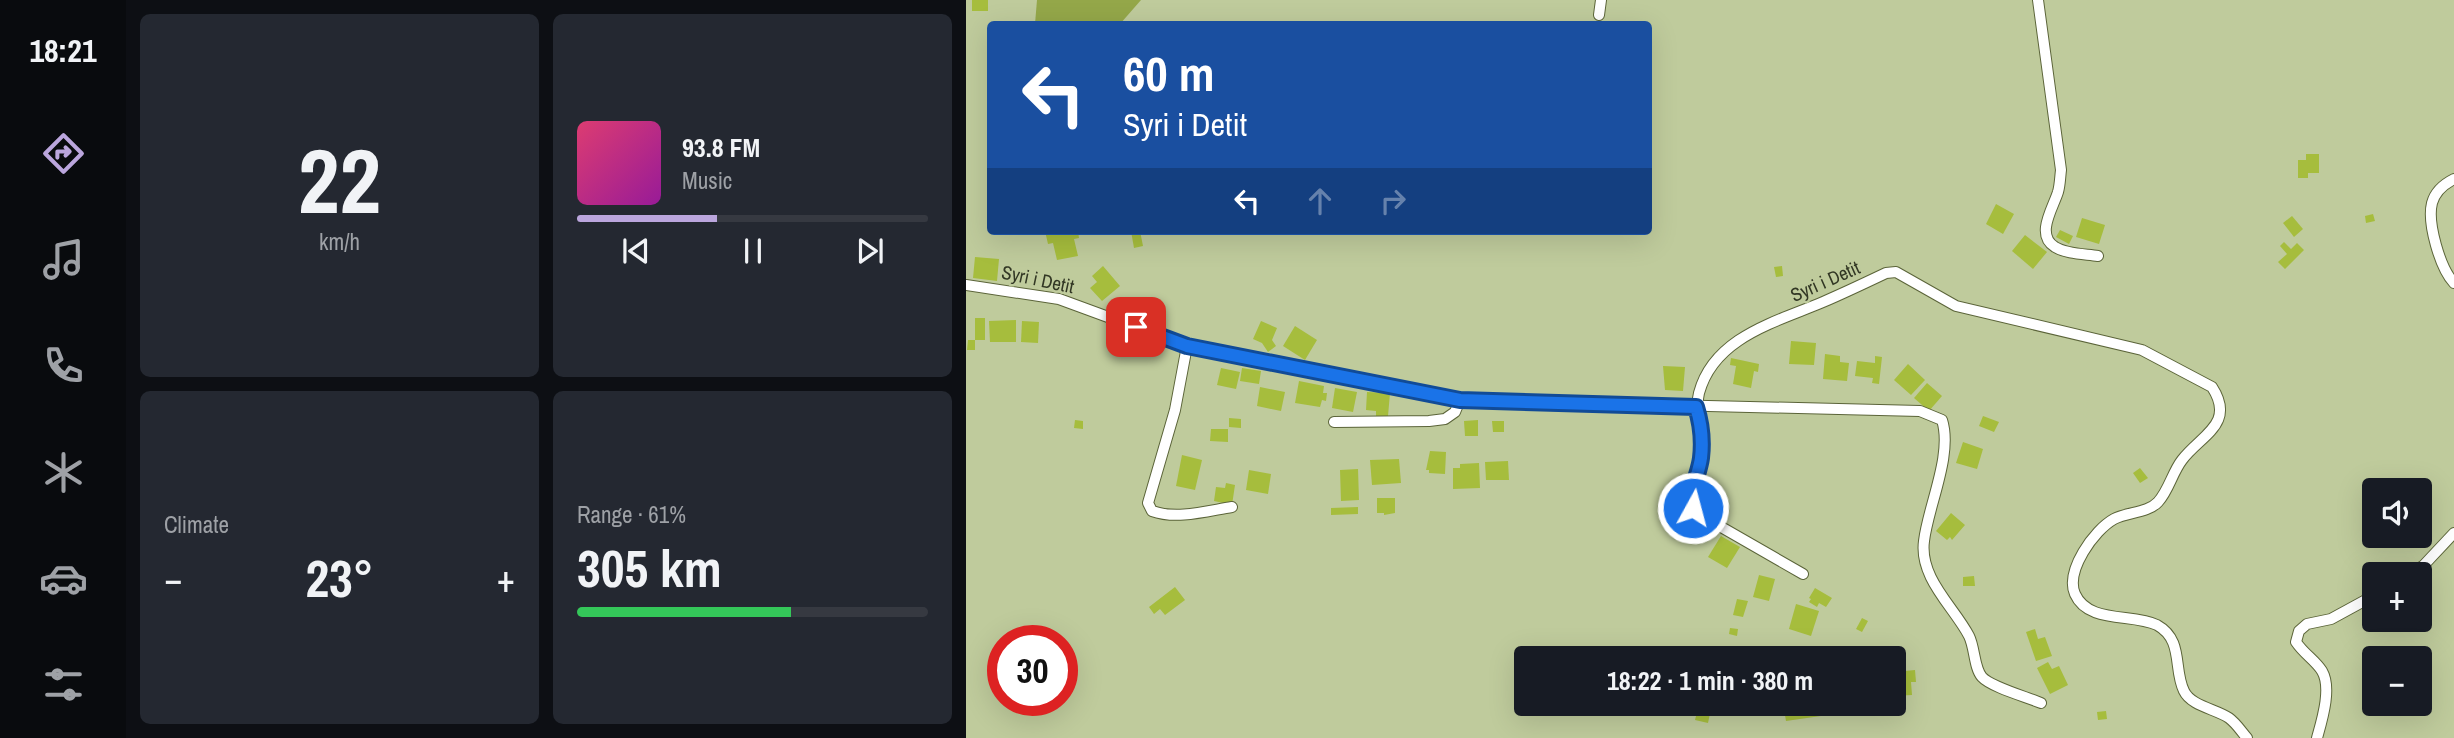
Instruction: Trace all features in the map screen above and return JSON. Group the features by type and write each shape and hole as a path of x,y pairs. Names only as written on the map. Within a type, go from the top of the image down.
{"street":[{"path":"1599,15 1601,0"},
{"path":"2038,0 2061,170 2060,184 2046,222 2046,232 2049,243 2056,249 2098,256"},
{"path":"2454,179 2439,190 2432,201 2431,215 2441,263 2454,283"},
{"name":"Syri i Detit","path":"966,285 1059,299 1187,346 1460,400 1696,407 1704,378 1713,364 1739,340 1886,273 1896,272 1956,306 2142,350 2212,387 2221,407 2219,419 2213,430 2182,459 2158,503 2148,509 2115,519 2105,526 2081,556 2071,582 2076,596 2085,607 2156,625 2170,637 2177,649 2183,691 2189,698 2228,718 2246,738"},
{"path":"1187,346 1175,410 1148,503 1152,511 1182,515 1232,507"},
{"path":"1334,422 1445,419 1455,412 1460,400"},
{"path":"1802,574 1702,516 1693,508 1691,500 1702,445 1696,407 1920,411 1932,414 1941,420 1944,433 1940,475 1923,543 1927,569 1969,636 1976,652 1980,674 1987,681 2041,703"},
{"path":"2427,562 2454,533"},
{"path":"2317,738 2326,685 2323,674 2296,642 2299,631 2307,624 2331,619 2362,603"}],"green space":[{"path":"1037,0 1141,0 1123,21 1035,21"}],"building":[{"path":"972,0 988,0 988,11 972,11"},
{"path":"2306,154 2319,154 2319,173 2308,173 2308,178 2298,178 2298,160 2306,160"},
{"path":"1996,204 2014,214 2003,234 1986,224"},
{"path":"2373,214 2375,221 2366,223 2365,216"},
{"path":"2292,216 2303,229 2294,237 2283,223"},
{"path":"2082,218 2105,225 2099,244 2076,237"},
{"path":"2060,230 2073,236 2069,244 2056,237"},
{"path":"1046,235 1079,235 1079,238 1074,239 1078,256 1057,260 1053,243 1048,244"},
{"path":"1132,235 1141,235 1143,246 1134,248"},
{"path":"2025,235 2047,252 2033,269 2012,251"},
{"path":"2284,242 2291,249 2297,243 2304,250 2285,269 2278,262 2287,254 2280,246"},
{"path":"975,257 999,259 997,281 973,278"},
{"path":"1103,266 1120,286 1102,301 1090,288 1097,282 1092,276"},
{"path":"1782,266 1783,276 1776,277 1774,267"},
{"path":"1123,299 1130,306 1124,312 1117,305"},
{"path":"975,318 985,318 985,340 975,340"},
{"path":"1016,320 1016,342 990,342 989,321"},
{"path":"1022,321 1039,322 1038,343 1021,342"},
{"path":"1261,321 1277,328 1272,340 1276,346 1268,352 1262,343 1253,339"},
{"path":"1295,326 1317,340 1305,360 1283,346"},
{"path":"968,340 975,340 975,350 967,350"},
{"path":"1791,341 1816,343 1814,365 1789,364"},
{"path":"1825,354 1840,356 1840,362 1849,363 1847,381 1823,379"},
{"path":"1875,356 1882,357 1879,384 1872,383 1873,378 1855,376 1857,361 1875,363"},
{"path":"1731,358 1759,364 1758,372 1754,371 1751,388 1733,384 1736,366 1730,365"},
{"path":"1908,364 1925,380 1911,395 1894,380"},
{"path":"1663,366 1685,367 1683,391 1665,390"},
{"path":"1221,368 1240,372 1236,389 1217,385"},
{"path":"1242,368 1261,371 1259,384 1240,381"},
{"path":"1299,381 1324,386 1326,401 1322,400 1320,407 1295,403"},
{"path":"1927,383 1942,396 1929,411 1914,398"},
{"path":"1260,387 1285,392 1281,411 1257,406"},
{"path":"1335,388 1357,392 1353,412 1332,408"},
{"path":"1367,392 1390,393 1388,416 1376,416 1376,411 1366,410"},
{"path":"1983,416 1999,422 1994,432 1979,426"},
{"path":"1229,418 1241,419 1241,428 1229,427"},
{"path":"1075,420 1083,421 1083,429 1074,428"},
{"path":"1478,420 1478,436 1465,436 1464,421"},
{"path":"1492,421 1504,421 1504,432 1493,432"},
{"path":"1211,429 1228,429 1228,442 1210,441"},
{"path":"1963,442 1983,449 1977,469 1956,463"},
{"path":"1430,451 1446,452 1445,474 1429,473 1429,470 1426,470"},
{"path":"1182,455 1202,460 1195,490 1176,486"},
{"path":"1399,459 1401,483 1372,485 1370,460"},
{"path":"1508,461 1509,480 1486,480 1485,462"},
{"path":"1479,463 1480,488 1453,489 1453,468 1460,468 1460,464"},
{"path":"2140,468 2148,478 2140,483 2133,473"},
{"path":"1358,469 1359,500 1341,501 1340,470"},
{"path":"1249,470 1271,474 1268,494 1246,490"},
{"path":"1226,483 1235,485 1232,505 1214,501 1216,487 1225,488"},
{"path":"1377,498 1395,498 1395,513 1377,513"},
{"path":"1358,507 1358,514 1331,515 1331,508"},
{"path":"1951,513 1965,525 1952,540 1950,537 1947,540 1936,531"},
{"path":"1721,536 1740,547 1727,568 1708,557"},
{"path":"1759,575 1775,579 1769,601 1753,597"},
{"path":"1974,576 1975,586 1963,586 1963,577"},
{"path":"1175,587 1185,600 1165,615 1160,609 1154,614 1149,607"},
{"path":"1815,588 1832,598 1826,607 1819,603 1817,607 1809,602"},
{"path":"1737,599 1748,601 1743,617 1733,615"},
{"path":"1796,604 1819,611 1811,636 1789,629"},
{"path":"1862,618 1868,621 1862,632 1856,629"},
{"path":"1730,628 1738,629 1737,636 1729,634"},
{"path":"2035,629 2038,639 2045,637 2052,656 2036,661 2026,632"},
{"path":"2048,662 2052,669 2059,666 2068,685 2050,694 2037,668"},
{"path":"1915,670 1916,682 1911,682 1912,695 1906,695 1906,671"},
{"path":"2106,711 2107,719 2098,720 2097,712"},
{"path":"1696,716 1709,716 1708,723 1695,720"},
{"path":"1785,716 1821,716 1786,721"}],"route":[{"path":"1136,327 1187,346 1460,400 1696,407 1702,445 1691,500 1693,508"}]}
